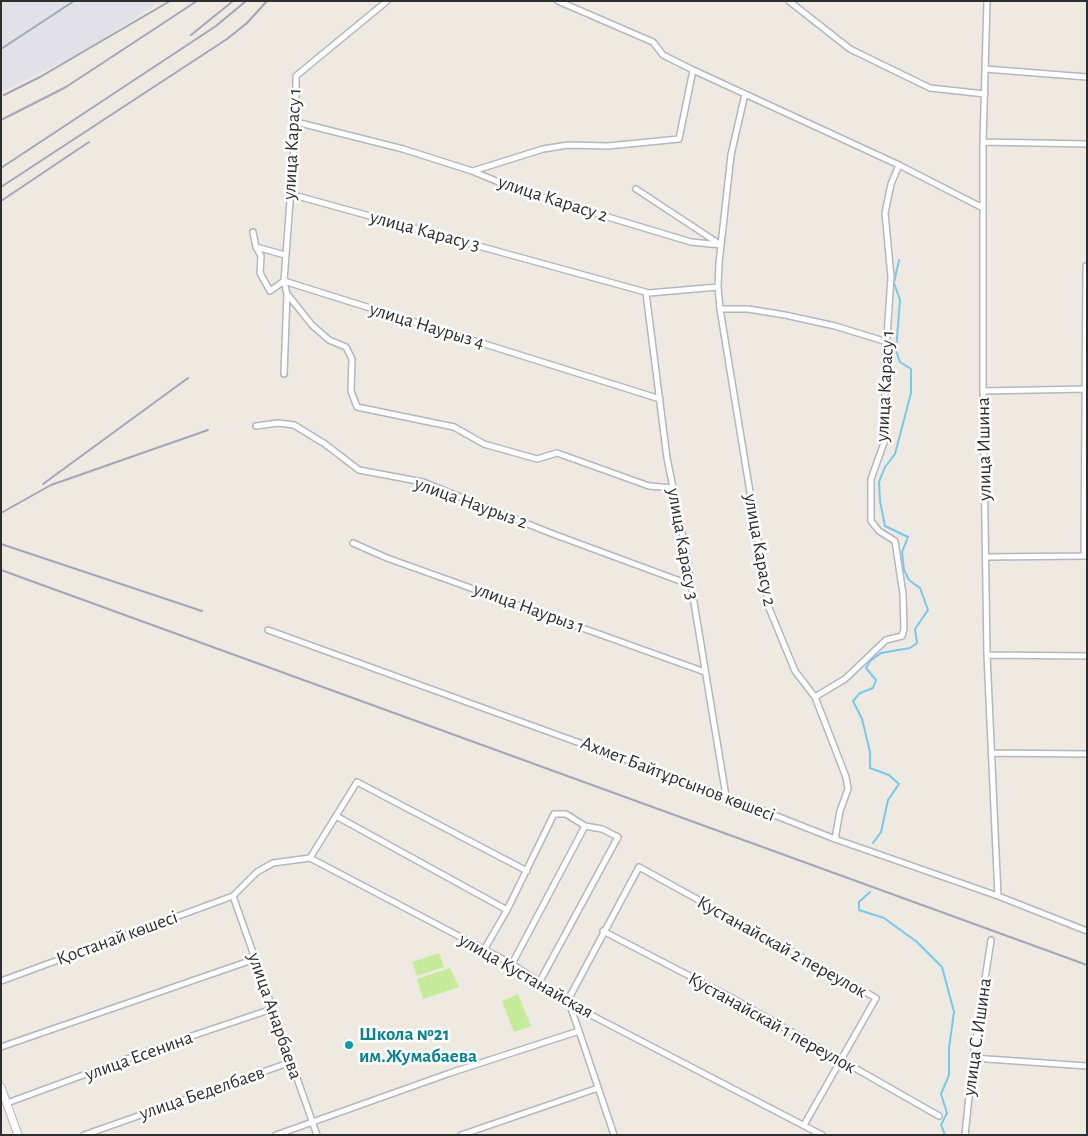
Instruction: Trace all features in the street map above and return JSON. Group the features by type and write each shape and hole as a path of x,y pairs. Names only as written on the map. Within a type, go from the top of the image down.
{"street":[{"name":"улица Карасу 1","path":"284,281 296,122 296,76 387,1"},
{"path":"558,1 653,42 663,55 899,165 983,208"},
{"path":"789,1 850,49 930,88 985,94"},
{"name":"улица Ишина","path":"988,1 983,142 983,390 987,655 998,896"},
{"path":"985,69 1087,77"},
{"name":"улица Карасу 2","path":"472,171 543,149 568,145 608,146 679,138 693,70"},
{"name":"улица Карасу 2","path":"745,94 731,155 721,245 718,287 720,309 769,608 795,671 815,697 846,777 848,789 840,811 835,839"},
{"name":"улица Карасу 2","path":"296,122 403,149 472,171 518,190 691,242 721,245"},
{"path":"983,142 1087,144"},
{"name":"улица Карасу 1","path":"815,697 845,678 886,640 902,636 904,629 903,594 895,540 879,531 871,521 872,479 885,440 890,277 885,213 890,184 899,165"},
{"path":"636,189 721,245"},
{"name":"улица Карасу 3","path":"290,194 646,292 718,287"},
{"path":"252,232 256,247 261,256 260,273 270,291 284,281 287,294 284,374"},
{"path":"256,247 285,256"},
{"path":"986,557 1085,556 1086,266"},
{"name":"улица Наурыз 4","path":"284,281 660,399"},
{"name":"улица Карасу 3","path":"646,292 674,488 726,796"},
{"path":"287,294 312,325 329,340 346,347 352,359 351,391 358,407 454,427 484,444 537,460 557,453 650,486 674,488"},
{"path":"720,309 748,310 785,315 835,326 887,342"},
{"path":"983,390 1086,389"},
{"name":"улица Наурыз 2","path":"256,426 278,423 294,426 325,444 359,470 423,482 553,534 691,585"},
{"name":"улица Наурыз 1","path":"353,543 387,558 705,672"},
{"name":"Ахмет Байтұрсынов көшесі","path":"268,630 726,796 835,839 998,896 1087,931"},
{"path":"987,655 1087,656"},
{"path":"991,752 1087,754"},
{"path":"233,896 257,872 273,863 310,858 357,782 527,871"},
{"path":"484,950 507,910 554,814 566,814 586,826 602,829 618,837 540,981"},
{"path":"336,816 507,910"},
{"path":"512,964 586,826"},
{"name":"улица Кустанайская","path":"310,858 512,964 589,1014 822,1135"},
{"name":"Кустанайскай 2 переулок","path":"603,931 639,867 876,998 804,1125"},
{"name":"улица Анарбаева","path":"233,896 317,1135"},
{"name":"Қостанай көшесі","path":"1,981 233,896"},
{"path":"603,931 568,1000 614,1135"},
{"name":"Кустанайскай 1 переулок","path":"603,931 732,998 939,1116"},
{"name":"улица С.Ишина","path":"965,1135 973,1058 991,940"},
{"path":"1,1047 255,959"},
{"name":"улица Есенина","path":"7,1103 168,1044 272,1009"},
{"path":"276,1135 450,1073 579,1031"},
{"path":"973,1058 1087,1066"},
{"name":"улица Беделбаев","path":"84,1135 291,1062"},
{"path":"1,1087 18,1135"},
{"path":"461,1135 598,1088"}],"shaded area":[{"path":"1,1 160,1 85,51 1,92"}],"green space":[{"path":"439,953 444,967 417,976 412,962"},
{"path":"450,968 459,987 423,999 417,979"},
{"path":"518,994 531,1026 514,1032 502,1001"}],"waterway":[{"path":"873,843 881,832 888,800 899,784 889,775 870,768 870,752 862,719 853,701 860,693 873,688 876,680 866,668 870,661 881,653 910,648 917,643 915,629 928,610 920,588 909,580 904,570 902,552 908,537 885,526 880,501 879,482 885,467 895,454 911,393 911,369 900,362 896,351 900,300 894,283 899,260"},
{"path":"870,892 859,902 859,910 884,918 917,942 942,967 954,1012 949,1048 949,1075 941,1094 947,1113 941,1125 945,1135"}],"railway":[{"path":"1,49 74,1"},
{"path":"4,95 40,77 170,1"},
{"path":"1,120 66,87 197,1"},
{"path":"191,35 233,1"},
{"path":"1,168 216,26 246,1"},
{"path":"1,187 227,39 247,23 267,1"},
{"path":"1,201 89,142"},
{"path":"43,484 188,378"},
{"path":"1,513 51,485 208,430"},
{"path":"1,544 202,611"},
{"path":"1,570 1087,965"}],"place":[{"name":"Школа №21 им.Жумабаева","path":"349,1045"}]}
